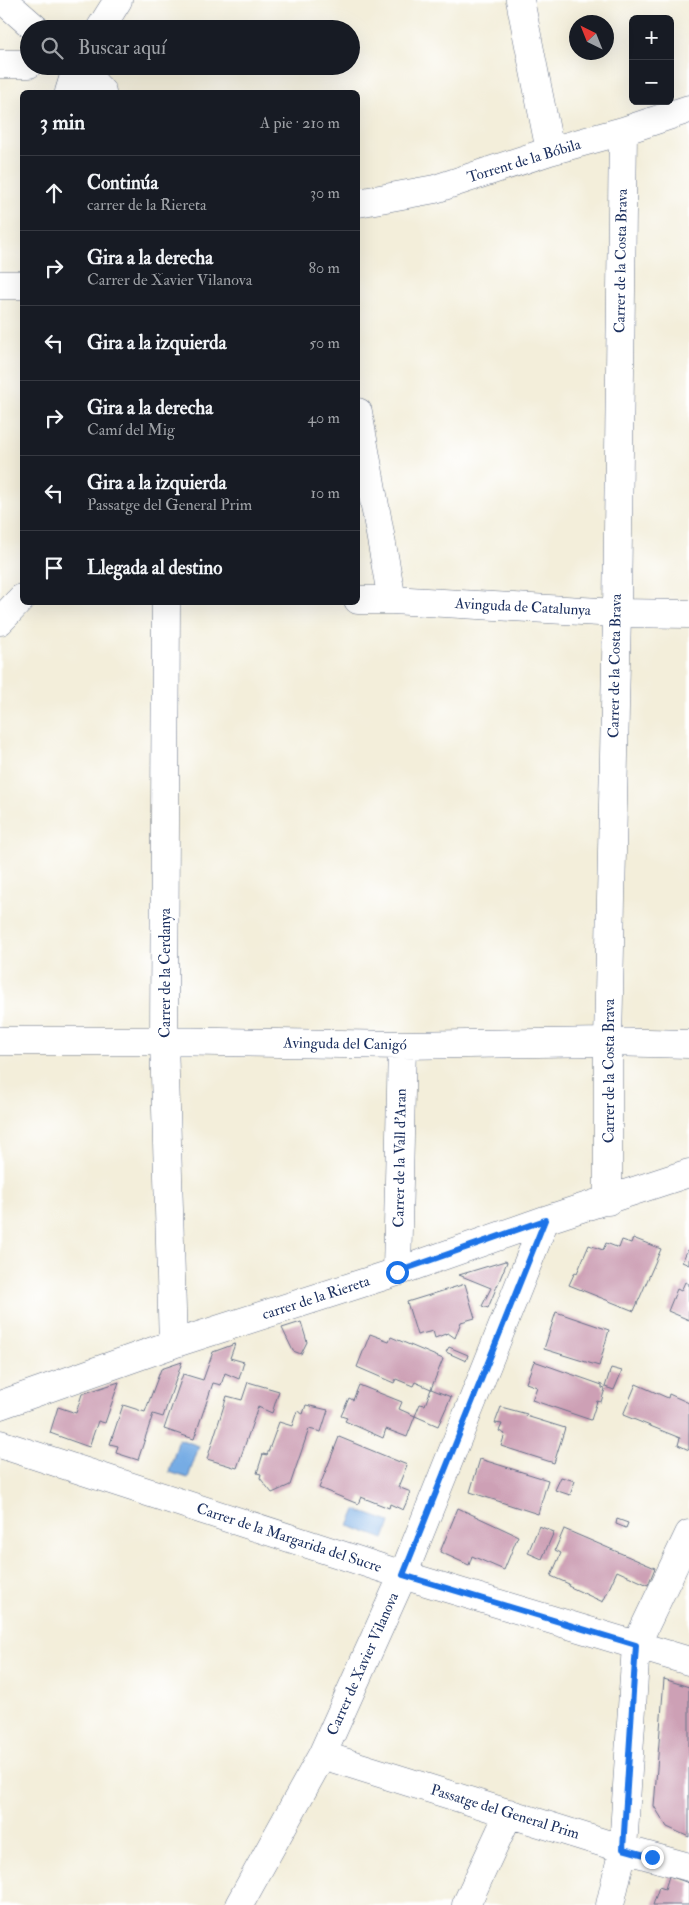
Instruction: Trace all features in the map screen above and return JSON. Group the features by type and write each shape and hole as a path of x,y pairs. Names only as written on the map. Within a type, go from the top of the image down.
{"street":[{"path":"3,0 26,20"},
{"path":"106,20 118,0"},
{"path":"520,0 550,151"},
{"path":"0,64 20,64"},
{"path":"70,90 75,75"},
{"path":"86,75 100,90"},
{"name":"Torrent de la Bóbila","path":"360,203 435,189 550,151 623,131 689,109"},
{"name":"Carrer de la Costa Brava","path":"608,1201 608,1042 617,613 623,131"},
{"path":"0,285 20,285"},
{"path":"360,423 392,600"},
{"path":"0,621 20,600"},
{"name":"Avinguda de Catalunya","path":"360,600 392,600 617,613 689,614"},
{"name":"Carrer de la Cerdanya","path":"166,605 164,1041 173,1344"},
{"name":"Avinguda del Canigó","path":"0,1041 164,1041 402,1045 608,1042 689,1044"},
{"name":"Carrer de la Vall d'Aran","path":"397,1272 402,1045"},
{"name":"carrer de la Riereta","path":"0,1405 173,1344 397,1272 545,1220 689,1173"},
{"name":"Carrer de Xavier Vilanova","path":"240,1905 322,1755 403,1575 545,1220"},
{"name":"Carrer de la Margarida del Sucre","path":"0,1444 403,1575 689,1661"},
{"path":"610,1905 623,1849 636,1645 689,1534"},
{"name":"Passatge del General Prim","path":"322,1755 623,1849 689,1867"},
{"path":"466,1905 509,1813"}],"water":[{"path":"179,1439 199,1446 188,1478 169,1472"},
{"path":"356,1510 390,1522 384,1539 349,1526"}],"building":[{"path":"633,1238 661,1249 634,1311 569,1285 575,1272 577,1273 589,1245 603,1250 606,1243 619,1248 622,1240 631,1243"},
{"path":"689,1247 689,1265 682,1262"},
{"path":"507,1262 488,1308 482,1306 491,1288 459,1275"},
{"path":"685,1282 689,1284 689,1320 668,1311 677,1289 681,1291"},
{"path":"465,1284 475,1318 461,1322 455,1338 448,1333 435,1338 433,1331 417,1335 407,1302"},
{"path":"556,1312 609,1330 599,1366 544,1349"},
{"path":"301,1322 307,1342 301,1354 293,1351 282,1328"},
{"path":"370,1334 389,1341 391,1337 443,1359 431,1389 415,1382 413,1386 396,1379 394,1383 357,1367"},
{"path":"235,1344 230,1358 244,1362 239,1379 225,1373 221,1385 213,1383 194,1439 164,1429 183,1374 203,1380 213,1352"},
{"path":"449,1347 468,1355 466,1361 446,1352"},
{"path":"534,1361 602,1385 602,1388 605,1389 601,1402 597,1401 591,1420 532,1400 537,1387 526,1383"},
{"path":"182,1362 163,1417 153,1414 138,1460 116,1453 118,1446 110,1444 123,1405 145,1412 161,1369"},
{"path":"611,1368 622,1371 614,1390 605,1387"},
{"path":"119,1382 105,1423 98,1421 89,1447 50,1433 58,1407 76,1413 82,1394"},
{"path":"248,1382 279,1391 272,1413 258,1407 237,1468 207,1459 227,1396 242,1400"},
{"path":"636,1384 668,1398 669,1394 689,1403 689,1450 678,1445 680,1438 623,1415"},
{"path":"359,1385 402,1402 399,1409 415,1416 407,1437 386,1429 383,1438 345,1421 347,1418 341,1416 349,1398 353,1400"},
{"path":"431,1389 451,1397 438,1426 415,1416 420,1404 425,1405"},
{"path":"306,1405 328,1410 321,1432 309,1429 290,1485 272,1493 260,1478 261,1474 257,1473 263,1454 267,1455 279,1422 292,1426 297,1411 303,1414"},
{"path":"501,1407 565,1428 554,1463 501,1446 505,1434 499,1431 502,1424 495,1423"},
{"path":"339,1437 407,1465 398,1487 411,1492 403,1510 390,1504 389,1508 361,1497 358,1504 319,1488"},
{"path":"480,1459 548,1480 538,1514 470,1492"},
{"path":"561,1477 575,1481 570,1495 555,1490"},
{"path":"458,1508 518,1536 504,1570 472,1556 469,1565 440,1552"},
{"path":"617,1519 628,1523 626,1528 616,1524"},
{"path":"539,1526 554,1532 542,1559 528,1553"},
{"path":"564,1529 655,1568 648,1585 617,1571 603,1602 551,1576 561,1553 555,1550"},
{"path":"664,1679 689,1687 689,1837 667,1827 654,1806"},
{"path":"669,1876 689,1883 689,1905 653,1905 659,1887 665,1889"}],"route":[{"path":"397,1272 545,1220 403,1575 636,1645 623,1849 652,1857"}]}
